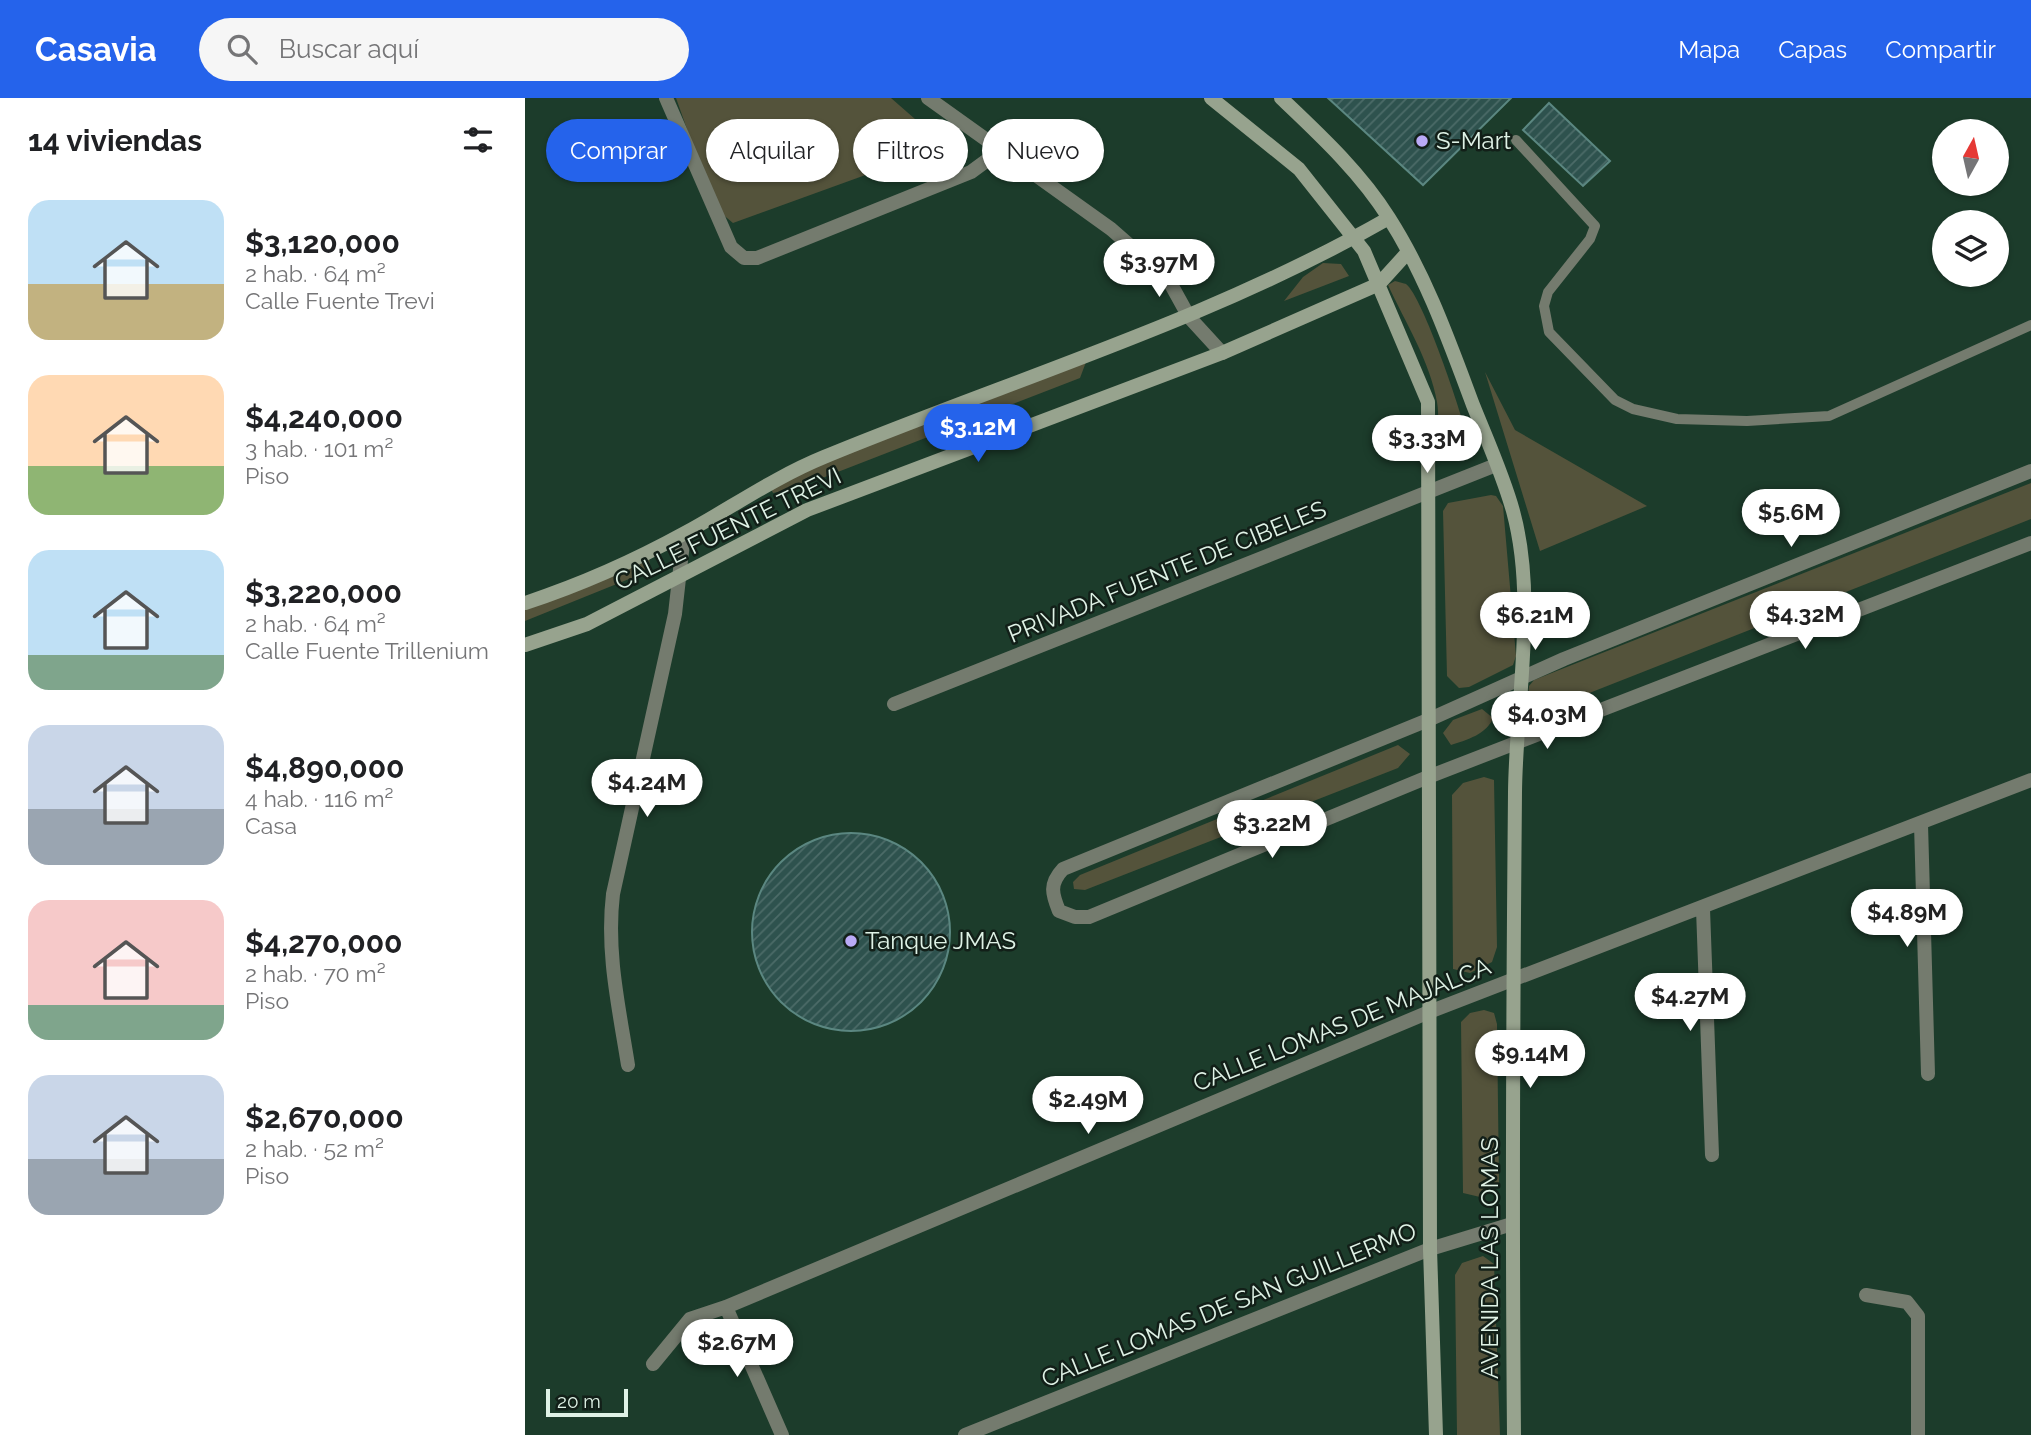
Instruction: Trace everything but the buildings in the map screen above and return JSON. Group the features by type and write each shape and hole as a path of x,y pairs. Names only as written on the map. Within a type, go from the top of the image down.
{"main road":[{"path":"1211,98 1299,169 1364,251 1428,402 1430,1249 1436,1435"},
{"name":"AVENIDA LAS LOMAS","path":"1281,98 1333,148 1389,218 1437,311 1513,512 1520,554 1524,619 1516,744 1513,979 1511,1224 1514,1435"},
{"name":"CALLE FUENTE TREVI","path":"525,603 572,588 684,534 757,490 821,458 1189,317 1389,218"},
{"name":"CALLE FUENTE TREVI","path":"525,645 587,624 807,510 1222,353 1379,284 1408,252"}],"street":[{"path":"666,98 731,247 744,258 757,258 971,172 982,164"},
{"path":"928,98 982,136"},
{"path":"1046,182 1111,229 1168,279 1189,317 1222,353"},
{"name":"PRIVADA FUENTE DE CIBELES","path":"894,704 1496,465"},
{"path":"2031,471 1520,678 1428,720 1063,869 1052,884 1052,894 1059,911 1075,917 1089,917 1428,777 2031,543"},
{"path":"628,1065 610,952 613,894 675,614 684,534"},
{"name":"CALLE LOMAS DE MAJALCA","path":"653,1364 690,1319 726,1307 1429,1012 1703,909 2031,780"},
{"path":"1921,824 1928,1074"},
{"path":"1703,909 1712,1155"},
{"name":"CALLE LOMAS DE SAN GUILLERMO","path":"965,1435 1430,1249 1511,1224"},
{"path":"1867,1295 1900,1300 1913,1307 1918,1315 1918,1435"},
{"path":"726,1307 782,1435"}],"lane":[{"path":"1516,140 1595,226 1590,239 1548,292 1544,306 1549,332 1615,401 1633,409 1677,419 1715,422 1829,416 2031,325"}],"shaded area":[{"path":"676,98 891,98 915,119 853,119 853,180 733,223 715,208 692,143 692,119 683,119"},
{"path":"1323,263 1341,264 1349,276 1284,301 1303,277"},
{"path":"1395,281 1406,284 1413,293 1441,357 1468,440 1460,454 1440,457 1438,409 1434,387 1423,357 1388,285"},
{"path":"1086,362 1080,378 794,489 773,493 767,480"},
{"path":"1485,372 1515,430 1647,506 1540,551"},
{"path":"2031,483 2031,519 1536,714 1527,710 1529,686 1534,680"},
{"path":"1496,496 1503,506 1516,656 1513,665 1469,687 1459,688 1447,676 1443,511 1448,503"},
{"path":"649,557 650,566 639,575 525,621 525,602"},
{"path":"1482,709 1493,718 1490,724 1476,736 1451,745 1443,733 1453,720"},
{"path":"1398,745 1410,754 1398,768 1085,890 1074,889 1073,882 1080,875"},
{"path":"1484,777 1494,780 1497,947 1492,962 1470,973 1453,969 1452,795 1463,783"},
{"path":"1484,1010 1494,1013 1497,1024 1499,1185 1480,1197 1463,1193 1461,1022 1470,1013"},
{"path":"1483,1256 1494,1264 1500,1435 1457,1435 1455,1275 1462,1263"}],"place":[{"name":"S-Mart","path":"1422,141"},
{"name":"Tanque JMAS","path":"851,941"}]}
